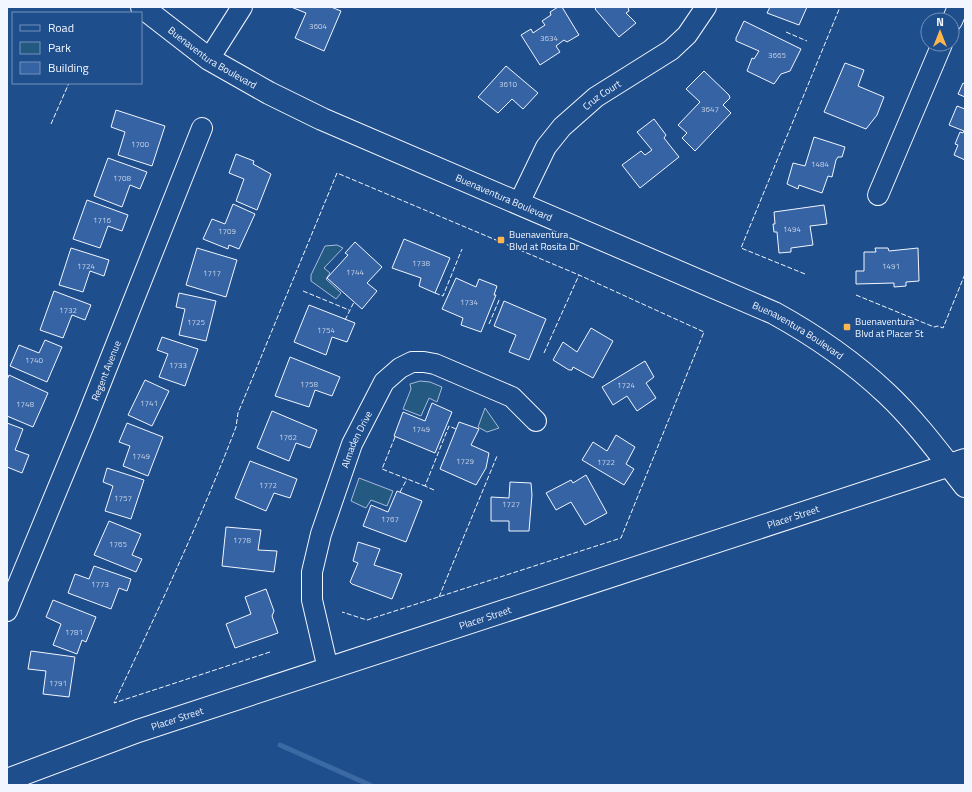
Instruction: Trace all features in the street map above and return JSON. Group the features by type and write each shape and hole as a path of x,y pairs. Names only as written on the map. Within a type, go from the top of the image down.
{"main road":[{"name":"Buenaventura Boulevard","path":"142,7 209,58 269,93 322,119 774,313 810,333 864,373 957,462 965,486"},
{"name":"Placer Street","path":"8,778 138,731 957,462"}],"street":[{"path":"209,58 242,7"},
{"name":"Cruz Court","path":"519,203 546,147 562,127 596,97 672,50 687,35 706,7"},
{"path":"878,195 939,52"},
{"name":"Regent Avenue","path":"7,611 86,420 202,128"},
{"name":"Almaden Drive","path":"328,669 312,600 312,572 320,534 352,444 384,382 400,368 412,362 435,364 512,397 536,420"}],"green space":[{"path":"337,245 343,248 324,268 330,273 326,279 341,293 336,299 311,281 311,275 325,246"},
{"path":"420,381 430,382 442,387 437,402 429,398 421,416 403,409 411,389 410,384"},
{"path":"485,408 499,428 487,432 478,427"},
{"path":"359,478 393,491 387,506 371,500 366,508 351,501"}],"building":[{"path":"291,7 331,7 341,11 324,51 295,38 306,13"},
{"path":"558,7 562,7 579,35 567,42 564,40 556,46 560,52 540,65 521,35 531,29 533,33 545,25 542,21 551,15 550,12"},
{"path":"597,7 628,7 629,11 626,13 636,23 619,37 595,9"},
{"path":"770,7 807,7 799,25 767,13"},
{"path":"744,21 801,49 790,71 781,74 774,84 747,71 752,58 754,59 759,51 736,41"},
{"path":"845,63 864,70 858,86 884,97 877,115 866,129 824,112"},
{"path":"506,66 538,93 523,109 512,99 498,113 478,97"},
{"path":"704,71 729,95 730,98 723,105 731,113 695,151 682,138 687,133 678,125 700,102 686,89"},
{"path":"963,83 965,84 965,97 958,94"},
{"path":"957,106 965,109 965,160 954,155 958,145 955,144 960,132 963,133 964,131 949,125"},
{"path":"116,110 165,126 152,166 118,155 125,132 111,127"},
{"path":"654,119 666,135 664,138 679,157 640,188 622,165 641,151 645,155 652,150 637,132"},
{"path":"814,137 845,147 842,157 838,157 836,160 832,177 828,176 822,193 799,185 798,189 787,184 793,163 805,166"},
{"path":"236,154 254,161 253,164 271,174 257,210 236,201 244,179 229,173"},
{"path":"108,158 147,172 140,189 130,185 122,207 94,196"},
{"path":"87,200 128,215 122,231 108,226 100,248 73,239"},
{"path":"233,204 255,214 239,249 229,245 228,249 203,239 212,219 225,224"},
{"path":"824,205 827,224 810,226 813,245 791,248 791,252 779,253 777,232 774,232 773,224 775,224 774,212"},
{"path":"404,239 450,258 435,293 419,286 421,278 392,268"},
{"path":"355,242 382,267 367,283 377,291 362,309 327,278 348,255 345,253"},
{"path":"71,248 109,260 104,276 90,271 83,292 59,285"},
{"path":"197,248 237,260 226,297 186,285"},
{"path":"875,248 888,248 889,251 918,248 919,281 906,282 906,286 894,287 894,283 856,284 856,271 864,271 864,252 876,252"},
{"path":"456,278 476,287 479,279 497,286 494,295 496,295 481,332 461,325 463,318 442,309"},
{"path":"54,291 91,305 85,320 72,315 63,338 40,330"},
{"path":"179,293 216,301 206,341 179,335 185,309 176,307"},
{"path":"504,301 546,319 529,360 509,352 516,335 494,326"},
{"path":"309,305 355,323 347,342 332,337 326,355 294,342"},
{"path":"591,328 613,341 593,378 573,367 572,370 569,370 553,360 563,342 577,352"},
{"path":"162,337 198,349 185,386 159,377 168,354 157,350"},
{"path":"45,340 62,347 47,382 10,366 19,345 39,353"},
{"path":"290,357 340,377 332,396 315,390 309,407 275,396"},
{"path":"645,361 654,377 646,383 656,398 637,411 627,396 613,405 602,387"},
{"path":"9,375 48,393 33,427 7,416 7,380"},
{"path":"145,380 169,391 152,426 128,415"},
{"path":"432,403 452,412 435,453 394,436 403,412 425,421"},
{"path":"272,411 317,430 310,448 296,443 289,461 257,448"},
{"path":"459,422 479,429 471,445 489,453 486,468 476,485 440,469"},
{"path":"7,423 23,429 15,450 29,455 22,473 7,467"},
{"path":"127,423 163,437 148,476 123,466 130,446 119,442"},
{"path":"616,435 635,447 626,464 634,469 624,485 582,460 593,442 607,451"},
{"path":"250,461 297,479 290,498 274,493 266,511 235,498"},
{"path":"107,468 144,480 131,519 105,511 113,486 103,482"},
{"path":"586,475 607,513 585,525 571,502 556,510 546,493 571,480 573,483"},
{"path":"510,482 531,483 532,495 529,531 509,531 509,521 491,521 491,497 509,498"},
{"path":"397,491 422,501 406,542 363,526 371,505 388,512"},
{"path":"109,521 141,534 132,555 142,559 136,572 94,555"},
{"path":"226,527 261,530 258,550 277,551 274,572 222,566"},
{"path":"358,542 380,549 374,565 402,574 392,599 350,582 358,563 353,561"},
{"path":"94,566 131,579 127,591 119,588 111,609 68,593 75,574 89,579"},
{"path":"266,589 274,611 272,616 278,633 235,648 226,624 251,614 245,597"},
{"path":"53,600 96,617 86,642 82,640 77,654 53,645 61,624 46,617"},
{"path":"31,651 75,657 69,697 43,694 46,671 28,669"}],"waterway":[{"path":"280,745 370,785"}],"fence":[{"path":"805,274 741,248 840,7"},
{"path":"786,32 807,41"},
{"path":"51,124 69,84"},
{"path":"270,652 114,703 162,601 208,497 236,427 238,413 337,173 579,275 704,332 621,538 367,620 342,612"},
{"path":"435,293 443,296 462,249"},
{"path":"856,295 934,327 938,326 943,328 965,274"},
{"path":"544,353 579,275"},
{"path":"303,291 349,310"},
{"path":"489,324 500,298"},
{"path":"345,320 354,302"},
{"path":"434,490 425,486 449,426 456,429"},
{"path":"395,437 382,469 425,486"},
{"path":"439,597 497,456"},
{"path":"400,492 407,479"}],"place":[{"name":"Buenaventura Blvd at Rosita Dr","path":"501,240"},
{"name":"Buenaventura Blvd at Placer St","path":"847,327"}]}
